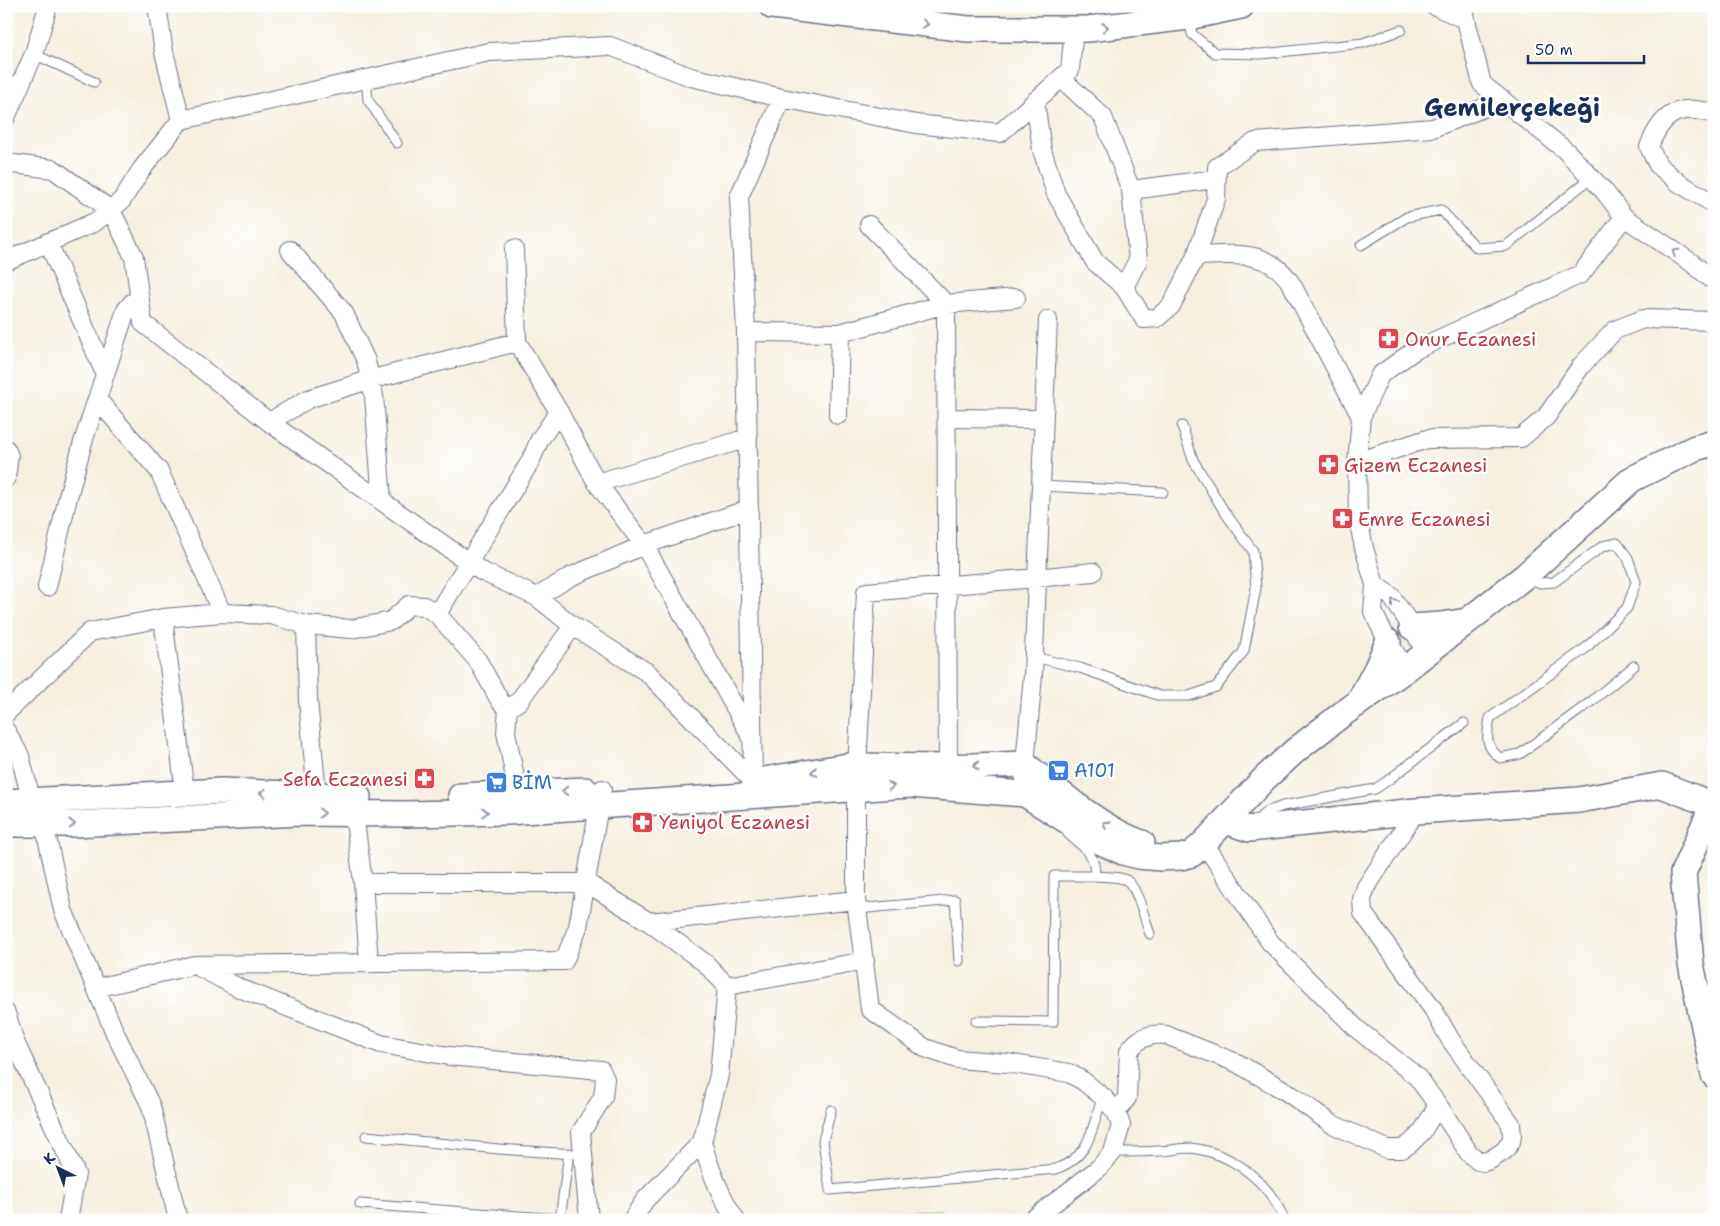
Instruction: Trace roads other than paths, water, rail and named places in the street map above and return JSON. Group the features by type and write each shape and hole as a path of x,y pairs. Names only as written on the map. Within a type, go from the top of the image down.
{"street":[{"path":"6,117 13,82 34,54 48,6"},
{"path":"157,6 164,52 181,120"},
{"path":"772,6 968,29 1074,29 1188,17 1241,6"},
{"path":"1436,6 1465,10 1482,84 1564,150 1604,191 1624,217 1692,263 1714,281"},
{"path":"6,261 95,222 111,210 122,200 141,170 181,120 366,78 489,52 610,46 691,77 782,98 916,124 1000,133 1070,70 1074,29"},
{"path":"1061,78 1103,117 1131,190 1138,260 1124,287"},
{"path":"753,781 746,332 739,197 782,98"},
{"path":"1035,101 1042,150 1056,194 1095,262 1124,287 1144,319 1157,318 1171,306 1196,256 1216,199 1217,167 1255,142 1433,128 1503,100"},
{"path":"1714,114 1699,109 1678,111 1664,119 1655,131 1649,147 1658,165 1679,183 1714,204"},
{"path":"6,163 53,169 111,210 134,257 143,324 269,422 481,570 537,597 573,626 648,673 753,781"},
{"path":"1131,190 1216,179"},
{"path":"1406,669 1388,642 1373,612 1375,585 1358,519 1357,462 1361,417 1380,375 1415,350 1581,274 1624,217"},
{"path":"869,225 946,304 948,767"},
{"path":"48,242 105,374"},
{"path":"514,249 517,342 560,412 598,483 644,545 752,739"},
{"path":"290,250 344,313 366,361 374,396 382,501"},
{"path":"1196,256 1253,256 1263,259 1280,269 1292,285 1361,417"},
{"path":"47,587 83,442 126,310 139,298"},
{"path":"746,332 840,333 946,304 1016,298"},
{"path":"1357,462 1427,439 1521,438 1546,417 1581,366 1615,330 1643,319 1714,321"},
{"path":"1025,794 1024,764 1034,657 1048,320"},
{"path":"838,415 840,333"},
{"path":"269,422 308,399 369,380 517,342"},
{"path":"98,400 159,471 222,613"},
{"path":"437,614 530,462 540,439 560,412"},
{"path":"947,418 1043,419"},
{"path":"598,483 748,438"},
{"path":"6,824 74,824 298,813 507,812 601,797 753,781 848,766 857,778 910,785 1025,794 1099,841 1123,852 1146,856 1181,857 1192,854 1203,844 1265,778 1296,750 1406,669 1525,576 1632,479 1695,448 1714,443"},
{"path":"6,448 8,456 6,478"},
{"path":"537,597 570,577 644,545 749,509"},
{"path":"1032,1220 1099,1168 1113,1152 1121,1125 1116,1112 1103,1097 1084,1081 1069,1073 1007,1063 956,1058 925,1048 870,1008 857,904 857,778 866,592 1093,572"},
{"path":"1375,585 1391,596 1412,627 1426,653"},
{"path":"6,712 90,632 163,618 222,613 271,615 306,625 351,628 391,621 409,605 424,606 437,614 478,661 500,701 508,709"},
{"path":"163,618 185,793"},
{"path":"1358,703 1370,684 1388,642 1412,627 1441,626 1466,621"},
{"path":"306,625 308,700 317,795"},
{"path":"518,793 506,732 508,709 518,701 573,626"},
{"path":"6,730 20,756 32,802"},
{"path":"6,802 222,791 408,799 518,793 601,797 857,778 948,767 1024,764 1073,803 1127,838 1147,844 1188,842 1203,844 1270,942 1357,1029 1417,1078 1438,1105 1470,1153 1478,1161 1484,1162 1504,1151 1511,1142 1511,1124 1450,1040 1433,1009 1363,913 1362,899 1366,887 1416,811"},
{"path":"1225,821 1249,829 1416,811 1579,800 1662,784 1713,805 1683,874 1691,964 1714,1075"},
{"path":"96,988 194,965 564,961 578,927 601,797"},
{"path":"354,813 370,962"},
{"path":"44,824 63,910 115,1033 151,1106 178,1220"},
{"path":"363,883 587,883 649,922 706,963 726,986 719,1075 702,1142 645,1200 632,1220"},
{"path":"649,922 857,904"},
{"path":"726,986 865,961"},
{"path":"194,965 239,988 382,1044 449,1056 600,1070 605,1079 604,1097 581,1132 576,1154 589,1220"},
{"path":"6,1013 15,1042 76,1174 68,1220"},
{"path":"1116,1112 1127,1098 1129,1051 1142,1038 1158,1034 1166,1035 1237,1063 1287,1092 1332,1124 1387,1149 1402,1149 1411,1143 1422,1132 1438,1105"},
{"path":"702,1142 713,1176 726,1205 736,1220"}],"lane":[{"path":"1188,17 1192,34 1215,53 1261,54 1363,43 1401,30"},
{"path":"34,54 94,82"},
{"path":"366,78 368,100 396,143"},
{"path":"1362,245 1407,216 1441,210 1476,248 1506,246 1592,178"},
{"path":"1034,657 1080,668 1160,696 1189,696 1216,686 1244,651 1256,588 1253,550 1224,511 1193,460 1182,426"},
{"path":"1040,486 1163,492"},
{"path":"1525,576 1540,583 1554,582 1603,546 1617,543 1628,558 1636,582 1627,608 1586,648 1490,718 1487,736 1491,750 1500,758 1520,754 1592,701 1634,666"},
{"path":"1249,829 1266,812 1283,806 1375,789 1464,723"},
{"path":"1025,794 1028,801 1054,821 1091,855 1095,863 1095,876"},
{"path":"976,1022 1053,1022 1054,876 1095,876 1125,879 1131,884 1138,896 1150,934"},
{"path":"857,904 955,900 959,961"},
{"path":"831,1110 823,1141 830,1190 1056,1169 1066,1165 1083,1152 1090,1138 1103,1097"},
{"path":"360,1204 560,1219 576,1154 499,1149 366,1136"},
{"path":"1113,1152 1189,1148 1217,1155 1242,1168 1263,1185 1277,1205 1284,1220"}],"place":[{"name":"Onur Eczanesi","path":"1389,339"},
{"name":"Gizem Eczanesi","path":"1328,465"},
{"name":"Emre Eczanesi","path":"1342,519"},
{"name":"A101","path":"1058,770"},
{"name":"Sefa Eczanesi","path":"424,779"},
{"name":"BİM","path":"496,782"},
{"name":"Yeniyol Eczanesi","path":"643,822"}],"district":[{"name":"Gemilerçekeği","path":"1512,108"}]}
